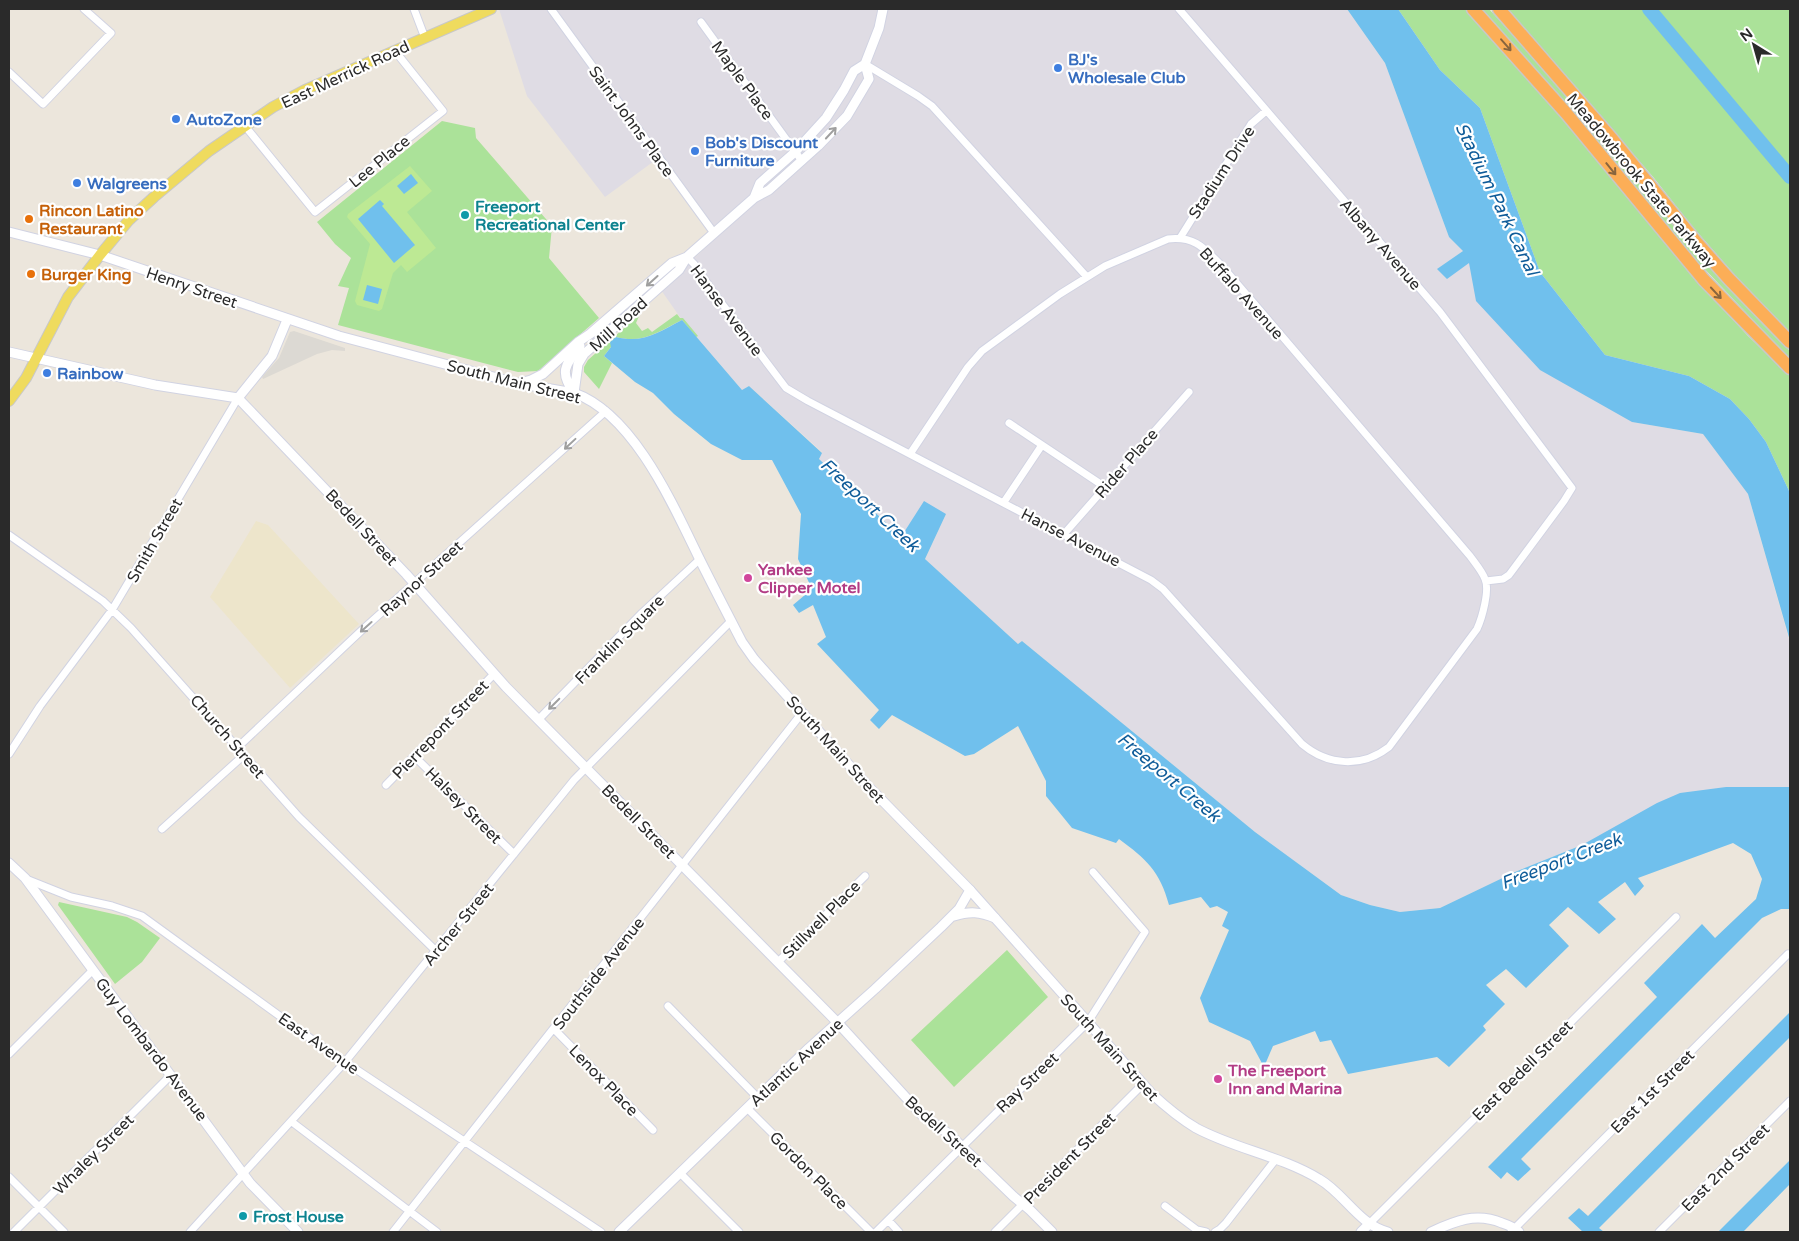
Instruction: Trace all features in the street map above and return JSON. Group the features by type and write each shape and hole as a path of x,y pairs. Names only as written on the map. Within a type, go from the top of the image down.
{"highway":[{"name":"Meadowbrook State Parkway","path":"1474,9 1566,114 1704,280 1790,368"},
{"name":"Meadowbrook State Parkway","path":"1499,9 1612,139 1698,244 1790,342"}],"main road":[{"name":"East Merrick Road","path":"9,401 26,378 68,297 100,255 129,220 154,196 209,151 277,104 491,9"},
{"name":"Mill Road","path":"516,383 531,380 543,374 672,263 687,257 754,198 769,190 802,161 847,116 869,79 865,64 881,11"},
{"name":"Mill Road","path":"754,198 760,183 795,152 826,118 854,71 865,64"},
{"name":"Henry Street","path":"9,232 100,255 287,320"},
{"name":"Mill Road","path":"574,393 578,364 584,354 680,270 687,257"},
{"name":"South Main Street","path":"287,320 357,341 516,383 574,393 583,396 606,411 626,432 659,480 680,517 742,642 754,659 867,785 970,890 1143,1084 1166,1107 1197,1128 1298,1167 1322,1180 1369,1224 1388,1232"},
{"name":"Smith Street","path":"238,398 272,356 282,338 287,320"},
{"name":"Mill Road","path":"574,393 566,382 565,370 568,362 590,334"},
{"path":"9,352 154,385 238,398"},
{"name":"Bedell Street","path":"238,398 416,584 494,674 837,1022 922,1115 949,1134 1052,1232"},
{"name":"Guy Lombardo Avenue","path":"9,863 25,878 250,1183 298,1232"},
{"name":"Atlantic Avenue","path":"619,1232 837,1022 952,917 970,890"},
{"path":"952,917 977,912 995,918"},
{"path":"1431,1232 1463,1219 1474,1217 1493,1219 1515,1231"},
{"path":"1360,1232 1369,1224"}],"street":[{"path":"9,72 43,104 111,34 84,9"},
{"path":"414,9 425,38"},
{"name":"Saint Johns Place","path":"551,9 714,233"},
{"name":"Albany Avenue","path":"1179,9 1440,312 1572,488 1510,575 1503,579 1486,581"},
{"name":"Maple Place","path":"701,22 802,161"},
{"name":"Lee Place","path":"245,126 315,212 443,111 395,51"},
{"path":"865,64 932,106 1087,277"},
{"name":"Stadium Drive","path":"1180,238 1250,124 1266,111"},
{"name":"Buffalo Avenue","path":"910,454 968,367 982,351 1060,294 1105,266 1168,239 1180,238 1195,242 1222,266 1464,549 1477,565 1486,581"},
{"name":"Hanse Avenue","path":"687,257 786,388 1135,570 1163,589 1302,744 1326,759 1359,762 1382,752 1399,734 1477,629 1484,608 1486,581"},
{"name":"Rider Place","path":"1064,534 1189,392"},
{"name":"Smith Street","path":"9,754 40,706 112,610 238,398"},
{"name":"Raynor Street","path":"238,747 362,630 416,584 606,411"},
{"path":"1009,422 1105,487"},
{"path":"1004,502 1042,445"},
{"name":"Church Street","path":"9,535 103,601 131,628 299,817 436,951"},
{"name":"Franklin Square","path":"539,720 642,613 700,558"},
{"name":"Archer Street","path":"190,1232 345,1062 574,780 731,620"},
{"name":"Pierrepont Street","path":"386,785 494,674"},
{"name":"Southside Avenue","path":"393,1232 466,1142 802,713"},
{"path":"162,828 244,755"},
{"name":"Halsey Street","path":"414,756 514,854"},
{"name":"Ray Street","path":"876,1232 1088,1022 1145,932 1094,872"},
{"name":"Stillwell Place","path":"778,962 865,876"},
{"name":"East Avenue","path":"25,878 71,896 142,916 345,1062 601,1232"},
{"name":"East Bedell Street","path":"1369,1224 1676,917"},
{"name":"East 1st Street","path":"1515,1231 1788,954"},
{"path":"9,1054 93,970"},
{"path":"668,1006 758,1098"},
{"name":"Lenox Place","path":"554,1029 653,1130"},
{"name":"Whaley Street","path":"14,1232 171,1075"},
{"name":"President Street","path":"995,1232 1143,1084"},
{"name":"East 2nd Street","path":"1659,1232 1790,1101"},
{"name":"Gordon Place","path":"747,1108 871,1232"},
{"path":"292,1122 437,1232"},
{"path":"1214,1232 1226,1223 1276,1159"},
{"path":"680,1173 739,1232"},
{"path":"9,1177 64,1232"},
{"path":"1165,1206 1197,1230 1206,1232"},
{"path":"888,1220 899,1232"}],"shaded area":[{"path":"499,9 1347,9 1385,63 1449,237 1463,251 1438,269 1469,262 1632,422 1703,434 1748,494 1790,643 1790,787 1726,787 1515,872 1440,908 1400,912 1370,905 1341,895 1255,832 1022,641 1018,644 925,559 946,514 901,537 819,459 822,452 749,386 742,390 682,320 661,290 718,236 661,156 605,197 527,96"},
{"path":"294,331 345,348 345,351 332,350 317,354 263,379 262,377 279,358 290,332"},
{"path":"256,521 268,525 359,624 290,688 210,597"}],"green space":[{"path":"1398,9 1465,9 1541,93 1705,290 1748,336 1790,376 1790,493 1766,442 1749,419 1730,399 1689,376 1605,355 1540,272 1480,108 1440,70"},
{"path":"1482,9 1489,9 1569,98 1713,271 1790,351 1790,359 1700,264 1577,117"},
{"path":"1508,9 1790,9 1790,333 1756,299 1692,226 1654,178"},
{"path":"442,121 475,128 476,138 552,226 549,258 599,318 538,371 518,372 338,325 349,288 338,286 351,258 335,244 317,222"},
{"path":"410,166 432,191 407,212 436,248 407,272 401,265 393,273 382,309 379,311 357,305 355,301 370,244 347,217 348,214"},
{"path":"640,314 636,323 642,331 648,328 652,332 677,314 680,318 683,318 698,336 696,337 682,320 650,336 634,339 616,337 604,356 612,363 599,389 584,372 584,367 588,360"},
{"path":"59,902 127,917 160,938 142,962 115,984 58,905"},
{"path":"1007,950 1048,997 954,1087 911,1040"}],"water":[{"name":"Stadium Park Canal","path":"1347,9 1398,9 1440,70 1480,108 1540,272 1605,355 1689,376 1730,399 1749,419 1766,442 1790,493 1790,641 1748,494 1703,434 1632,422 1540,370 1476,301 1469,263 1447,279 1437,269 1463,251 1449,237 1385,63"},
{"path":"411,174 418,183 404,194 397,186"},
{"path":"380,200 384,204 382,206 415,245 394,263 358,219"},
{"path":"367,285 382,289 378,304 363,300"},
{"name":"Freeport Creek","path":"682,320 742,390 749,386 822,453 819,459 901,537 924,501 946,514 925,559 1018,644 1022,641 1255,832 1341,895 1370,905 1400,912 1440,908 1515,872 1582,845 1657,803 1680,793 1726,787 1790,787 1790,909 1781,909 1762,918 1521,1159 1531,1169 1518,1181 1507,1172 1501,1179 1488,1167 1657,997 1644,983 1702,924 1715,938 1756,899 1762,879 1751,854 1733,843 1638,878 1644,886 1635,896 1625,882 1598,902 1616,919 1599,934 1568,907 1549,925 1569,946 1526,988 1506,969 1486,985 1505,1004 1483,1026 1486,1030 1449,1067 1437,1057 1348,1074 1331,1040 1320,1042 1315,1031 1273,1046 1264,1067 1250,1041 1209,1022 1200,998 1229,930 1222,926 1228,912 1217,906 1210,908 1201,897 1169,905 1156,874 1129,846 1119,839 1116,843 1072,828 1046,796 1046,781 1018,726 974,754 965,756 892,715 879,729 870,720 879,710 817,644 826,637 813,605 799,613 793,605 812,589 798,559 801,514 772,460 742,460 711,444 674,414 653,393 635,382 604,356 611,347 610,342 616,337 626,339 643,338"},
{"path":"1790,1012 1790,1037 1599,1228 1604,1232 1583,1232 1568,1218 1579,1208 1588,1216"},
{"path":"1790,1160 1790,1184 1743,1232 1718,1232"}],"waterway":[{"path":"1649,9 1790,177"}],"place":[{"name":"BJ's Wholesale Club","path":"1058,68"},
{"name":"AutoZone","path":"176,119"},
{"name":"Bob's Discount Furniture","path":"695,151"},
{"name":"Walgreens","path":"77,183"},
{"name":"Freeport Recreational Center","path":"465,215"},
{"name":"Rincon Latino Restaurant","path":"29,219"},
{"name":"Burger King","path":"31,274"},
{"name":"Rainbow","path":"47,373"},
{"name":"Yankee Clipper Motel","path":"748,578"},
{"name":"The Freeport Inn and Marina","path":"1218,1079"},
{"name":"Frost House","path":"243,1216"}]}
